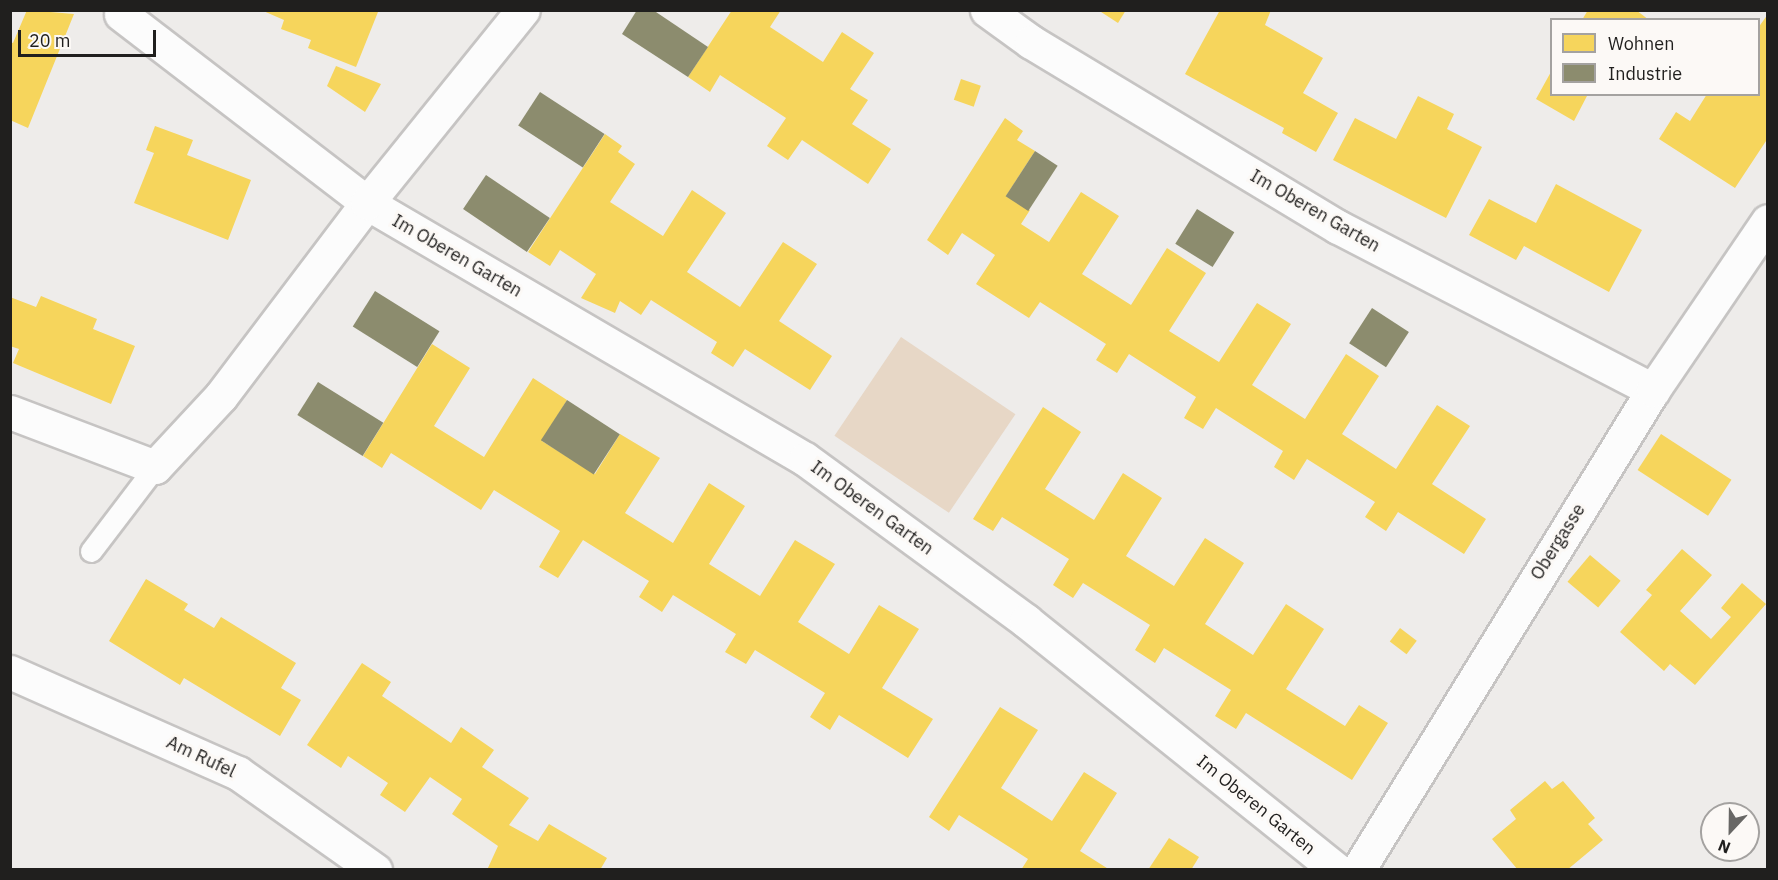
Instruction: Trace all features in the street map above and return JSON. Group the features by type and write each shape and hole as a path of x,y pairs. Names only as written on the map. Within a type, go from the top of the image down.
{"street":[{"path":"10,412 154,467 221,396 367,203 523,10"},
{"name":"Im Oberen Garten","path":"987,10 1031,42 1338,227 1653,390"},
{"name":"Im Oberen Garten","path":"120,14 367,203 805,459 1026,621 1337,870"},
{"name":"Obergasse","path":"1358,870 1653,390 1767,221"},
{"name":"Am Rufel","path":"10,672 238,773 375,870"}],"lane":[{"path":"91,551 154,467"}],"shaded area":[{"path":"901,337 1015,414 949,513 834,436"}],"building: Wohnen":[{"path":"27,10 74,14 28,128 10,120 10,42 13,43"},
{"path":"261,10 374,10 378,12 356,67 308,48 311,40 281,29 284,20"},
{"path":"732,10 781,10 770,27 823,62 842,32 874,53 850,89 868,100 852,124 891,149 868,184 802,140 788,160 767,146 786,118 720,75 710,92 688,77"},
{"path":"1098,10 1126,10 1118,23"},
{"path":"1220,10 1271,10 1265,25 1323,58 1303,93 1338,113 1316,152 1282,133 1284,128 1185,74"},
{"path":"1588,10 1636,10 1646,18 1583,18"},
{"path":"1768,14 1768,138 1735,188 1659,139 1676,112 1690,121 1706,96 1760,96 1760,25"},
{"path":"336,66 381,84 365,112 327,86"},
{"path":"1550,74 1550,96 1587,96 1574,121 1536,99"},
{"path":"961,79 981,86 974,107 954,100"},
{"path":"1418,96 1454,114 1447,129 1482,147 1446,218 1333,160 1355,118 1396,139"},
{"path":"1005,118 1023,131 1017,140 1035,151 1006,196 1030,210 1021,224 1049,242 1081,192 1119,216 1082,274 1131,305 1167,248 1206,273 1169,331 1219,362 1257,303 1291,324 1252,385 1305,419 1346,354 1379,376 1342,434 1396,469 1437,405 1470,426 1432,484 1486,519 1464,554 1398,512 1386,531 1365,517 1375,502 1307,459 1294,480 1274,467 1283,451 1216,408 1203,429 1184,418 1196,397 1129,354 1117,373 1096,360 1106,344 1040,302 1029,318 976,284 995,255 962,233 948,255 927,240"},
{"path":"155,126 193,140 187,155 251,180 228,240 134,203 154,153 146,150"},
{"path":"605,134 622,146 618,152 635,164 610,202 663,236 692,190 726,213 687,272 740,307 783,242 817,264 779,321 832,356 810,390 745,349 733,367 711,353 717,342 651,300 641,315 620,301 615,313 581,298 596,274 560,250 550,266 528,252"},
{"path":"1556,184 1642,230 1609,292 1524,246 1516,260 1469,235 1489,199 1536,223"},
{"path":"41,296 97,319 93,329 135,346 111,404 13,363 19,349 10,346 10,297 36,307"},
{"path":"432,344 470,368 434,426 484,457 533,378 567,400 542,441 595,474 620,434 660,458 625,513 673,543 709,483 745,506 709,564 760,596 795,540 835,564 798,622 849,654 879,605 919,629 882,688 933,719 908,758 839,715 830,730 810,717 825,693 755,650 746,664 725,652 736,634 673,595 662,612 639,597 649,581 583,540 558,578 539,567 560,531 494,490 481,510 391,453 382,468 363,456"},
{"path":"1043,407 1081,432 1045,489 1094,520 1123,473 1162,498 1126,556 1174,586 1205,538 1244,563 1205,624 1253,655 1286,604 1324,629 1286,689 1345,726 1359,705 1388,723 1352,780 1246,713 1236,729 1215,716 1231,690 1164,648 1155,663 1135,650 1150,625 1083,583 1073,598 1053,585 1069,559 1002,517 993,531 973,519"},
{"path":"1661,434 1731,480 1708,516 1638,470"},
{"path":"1682,549 1712,575 1680,611 1711,639 1731,617 1721,608 1742,583 1766,604 1695,685 1670,664 1664,671 1620,632 1652,595 1646,590"},
{"path":"1590,555 1621,581 1598,608 1568,582"},
{"path":"146,579 188,604 184,610 214,628 221,617 296,663 281,688 301,700 280,736 184,678 180,685 109,641"},
{"path":"1400,628 1417,641 1407,654 1390,642"},
{"path":"362,663 391,682 382,696 451,743 461,727 494,750 482,767 529,798 509,825 538,841 549,824 607,858 600,870 487,870 498,846 452,814 462,799 430,777 405,812 380,795 388,783 348,756 341,768 307,745"},
{"path":"1000,707 1038,730 1001,788 1052,821 1084,772 1117,793 1080,851 1110,870 1021,870 1028,859 959,815 949,831 929,817"},
{"path":"1545,781 1552,789 1563,781 1595,818 1588,824 1603,840 1567,870 1518,870 1492,839 1516,819 1510,810"},
{"path":"1169,838 1199,857 1191,870 1148,870"}],"building: Industrie":[{"path":"637,10 653,10 708,47 688,77 622,34"},
{"path":"540,92 605,134 583,167 518,126"},
{"path":"1035,151 1058,166 1028,211 1006,196"},
{"path":"486,175 550,218 527,252 463,209"},
{"path":"1197,209 1234,232 1213,267 1175,244"},
{"path":"375,291 439,331 417,367 353,327"},
{"path":"1372,308 1409,332 1386,367 1349,343"},
{"path":"318,382 383,423 363,456 297,415"},
{"path":"567,400 620,434 594,475 541,440"}]}
